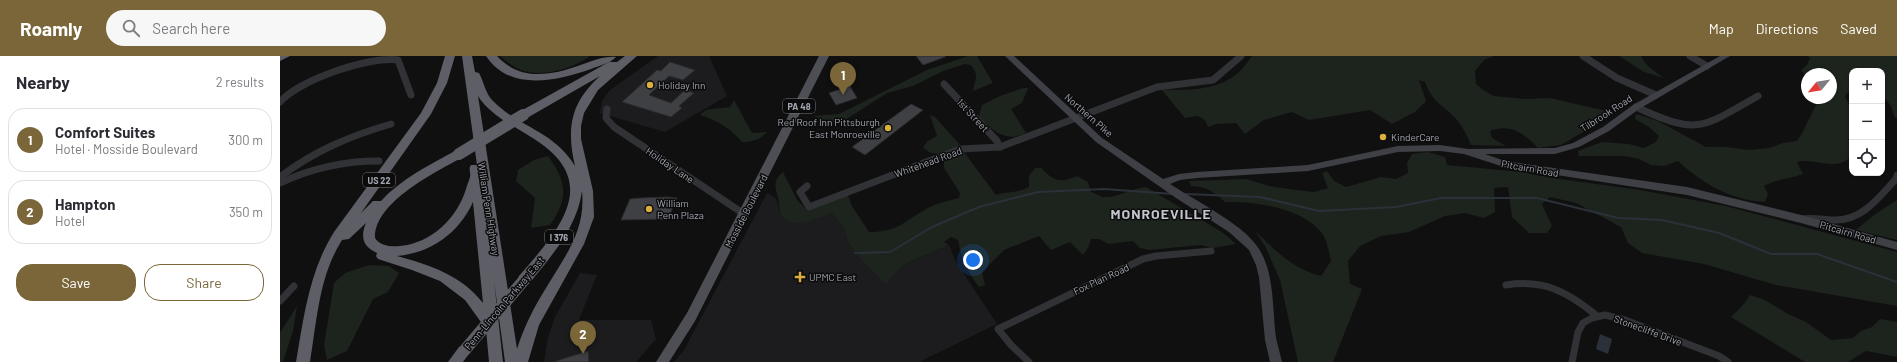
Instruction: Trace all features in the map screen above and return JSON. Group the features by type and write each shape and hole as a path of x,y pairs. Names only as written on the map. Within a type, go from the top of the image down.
{"highway":[{"path":"280,58 285,56"},
{"name":"US 22","path":"316,290 321,266 328,249 419,126 438,92 446,73 450,56"},
{"name":"William Penn Highway","path":"460,56 476,173 496,362"},
{"name":"William Penn Highway","path":"467,56 512,362"},
{"name":"Penn-Lincoln Parkway East","path":"455,362 553,245 566,225 574,204 576,185 572,171 562,155 486,101 478,86 470,56"},
{"path":"491,56 504,70 517,75 534,77 564,74 612,57"},
{"path":"576,185 578,151 576,125 585,100 603,78 631,56"},
{"path":"522,113 593,74 631,56"},
{"path":"303,362 316,290 330,259 341,241 375,207 406,180 522,113 612,57"},
{"path":"458,151 411,183 384,206 370,226 368,235 371,243 381,250 399,251 416,248 438,237 454,223 465,207 476,173"},
{"path":"521,362 526,341 535,319 575,251 586,225 589,212 589,195 578,151"},
{"path":"375,207 366,222 362,234 363,244 367,249 376,254 431,271 455,282 477,302 493,333"}],"main road":[{"name":"Mosside Boulevard","path":"662,362 691,317 824,56"}],"street":[{"path":"280,102 289,92 301,85 380,56"},
{"name":"Northern Pike","path":"1009,56 1074,118 1120,156 1233,229 1253,248 1261,264 1264,276 1276,362"},
{"name":"Whitehead Road","path":"807,186 800,192 809,207 814,206 960,149 1000,147 1157,87 1213,80 1241,56"},
{"path":"1583,56 1617,78 1656,95"},
{"path":"1690,56 1707,66"},
{"name":"Tilbrook Road","path":"1464,151 1555,151 1576,145 1594,137 1636,107 1726,56"},
{"path":"367,60 388,58 400,59 411,95"},
{"name":"1st Street","path":"944,84 997,141 1000,147"},
{"path":"1636,107 1665,120 1693,126 1714,119 1758,96"},
{"name":"Holiday Lane","path":"607,109 606,118 614,127 744,214"},
{"path":"291,178 283,178 282,176 302,160 323,149 363,132 391,124"},
{"name":"Pitcairn Road","path":"1161,183 1179,177 1197,175 1308,168 1398,149 1418,147 1464,151 1504,164 1687,191 1801,219 1897,246"},
{"path":"280,183 334,164 351,161 379,161"},
{"path":"1801,219 1808,217 1847,220 1858,217 1868,209 1896,179 1897,175"},
{"name":"Fox Plan Road","path":"1029,362 1011,345 998,328 1143,260 1156,256 1211,251"},
{"path":"1506,285 1526,282 1548,286 1571,296 1597,316"},
{"path":"280,301 294,286"},
{"name":"Stonecliffe Drive","path":"1597,316 1605,315 1625,320 1719,356 1728,362"},
{"path":"1572,362 1581,326 1586,320 1597,316"}],"shaded area":[{"path":"500,56 590,56 568,68 550,72 532,73 511,65"},
{"path":"658,56 709,56 727,96 665,132 600,113 602,101 610,90"},
{"path":"968,56 977,56 993,83 973,91 976,76 971,65 965,64 943,71 913,86 887,93 839,124 827,122 813,116 839,114 927,70"},
{"path":"1252,56 1494,56 1484,60 1475,71 1476,84 1494,96 1527,99 1550,98 1615,113 1561,145 1538,148 1528,138 1517,131 1504,128 1490,131 1492,138 1506,146 1471,145 1457,120 1435,100 1428,90 1425,82 1419,80 1426,101 1415,112 1392,124 1370,110 1309,120 1292,112 1264,120 1245,134 1236,123 1216,124 1208,127 1205,120 1198,116 1185,118 1162,90 1202,88 1221,83 1238,73"},
{"path":"1619,56 1641,56 1648,66 1664,78 1644,72"},
{"path":"1808,56 1897,56 1897,119 1894,116 1891,106 1885,99 1885,68 1849,68 1849,91 1845,96 1849,104 1849,158 1845,161 1832,164 1811,161 1797,162 1803,174 1764,186 1768,194 1765,202 1741,198 1718,189 1697,177 1678,161 1664,166 1651,165 1639,159 1625,156 1579,156 1578,151 1602,142 1629,144 1644,148 1656,142 1659,136 1649,127 1635,119 1636,114 1658,121 1706,147 1727,147 1749,150 1769,148 1783,143 1797,141 1817,104 1837,104 1837,68 1803,68 1807,65 1810,58"},
{"path":"1023,88 1028,88 1022,103 1011,109 1026,133 1012,137 1000,134 989,127 979,117 982,105 1000,96"},
{"path":"734,100 752,133 767,132 762,137 749,142 742,142 723,126 700,115 706,110 730,107"},
{"path":"930,115 935,117 960,145 946,152 937,154 928,151 923,147 928,141 937,136"},
{"path":"964,152 996,195 1029,187 1029,176 1035,168 1041,168 1054,179 1058,180 1066,180 1077,176 1088,182 1091,192 1103,197 1114,196 1146,187 1222,232 1236,244 1213,248 1201,245 1149,250 1140,248 1133,241 1109,244 1099,239 1091,239 1088,248 1083,255 1070,242 1051,250 1039,236 1004,250 982,272 985,285 979,287 966,265 958,240 951,237 944,242 949,245 911,261 898,270 886,284 860,258 848,242 843,226 831,213 812,220 796,223 784,218 780,212 776,181 783,172 797,200 807,210 848,195 852,206 869,232 879,232 894,228 930,207 942,202 959,198 960,193 944,168 944,161 951,155"},
{"path":"1428,152 1445,157 1447,165 1522,172 1552,178 1640,190 1726,206 1897,252 1897,306 1776,285 1704,264 1642,253 1628,243 1621,227 1576,203 1550,197 1542,204 1552,226 1547,233 1529,233 1512,217 1508,187 1494,188 1495,212 1484,218 1465,213 1445,216 1409,232 1381,236 1360,246 1348,261 1350,284 1362,289 1333,362 1298,362 1280,280 1265,246 1255,231 1293,264 1321,276 1331,261 1325,238 1321,232 1302,217 1277,208 1263,205 1225,202 1210,190 1191,186 1189,181 1247,179 1269,186 1314,192 1328,188 1322,173 1327,171 1334,181 1346,187 1381,177 1396,179 1408,173 1407,163 1412,154"},
{"path":"548,156 562,182 563,198 550,225 531,228 535,198 516,181 518,170 534,160"},
{"name":"UPMC East","path":"767,193 776,198 780,213 801,222 831,213 843,226 848,242 898,270 911,261 949,245 956,262 997,324 919,362 674,362 684,350"},
{"path":"1897,200 1897,240 1856,230 1874,215"},
{"path":"369,265 389,266 399,273 388,292 373,299 347,351 327,360 324,345 334,283 345,273"},
{"path":"580,273 597,275 579,320 651,320 656,339 636,362 544,362 548,337 555,317"},
{"path":"1750,295 1765,300 1788,314 1806,322 1831,340 1853,338 1861,331 1872,327 1880,319 1897,322 1897,357 1866,351 1848,362 1805,362 1731,317 1744,304"},
{"path":"297,306 293,331 283,362 280,362 280,333"},
{"path":"1600,334 1612,339 1608,354 1596,349"}],"building":[{"path":"916,56 945,56 945,57 923,65"},
{"name":"Holiday Inn","path":"670,62 695,70 683,80 669,76 649,95 671,103 685,90 694,93 679,106 682,108 671,117 622,102 657,70 661,71"},
{"path":"850,86 857,98 836,105 829,93"},
{"name":"Red Roof Inn Pittsburgh East Monroeville","path":"911,104 923,110 865,155 852,147"},
{"name":"William Penn Plaza","path":"677,198 668,219 621,220 630,199"},
{"path":"588,351 589,362 556,362 556,361"}],"waterway":[{"path":"855,253 890,252 932,227 979,207 1038,192 1104,189 1173,194"},
{"path":"1185,194 1260,197 1319,211 1396,207 1441,198 1537,198 1618,218 1662,220 1719,233 1771,254 1817,254 1897,282"}],"place":[{"name":"Holiday Inn","path":"650,85"},
{"name":"Comfort Suites","path":"843,95"},
{"name":"Red Roof Inn Pittsburgh East Monroeville","path":"888,128"},
{"name":"KinderCare","path":"1383,137"},
{"name":"William Penn Plaza","path":"649,209"},
{"name":"UPMC East","path":"800,277"},
{"name":"Hampton","path":"583,354"}],"district":[{"name":"MONROEVILLE","path":"1161,213"}]}
